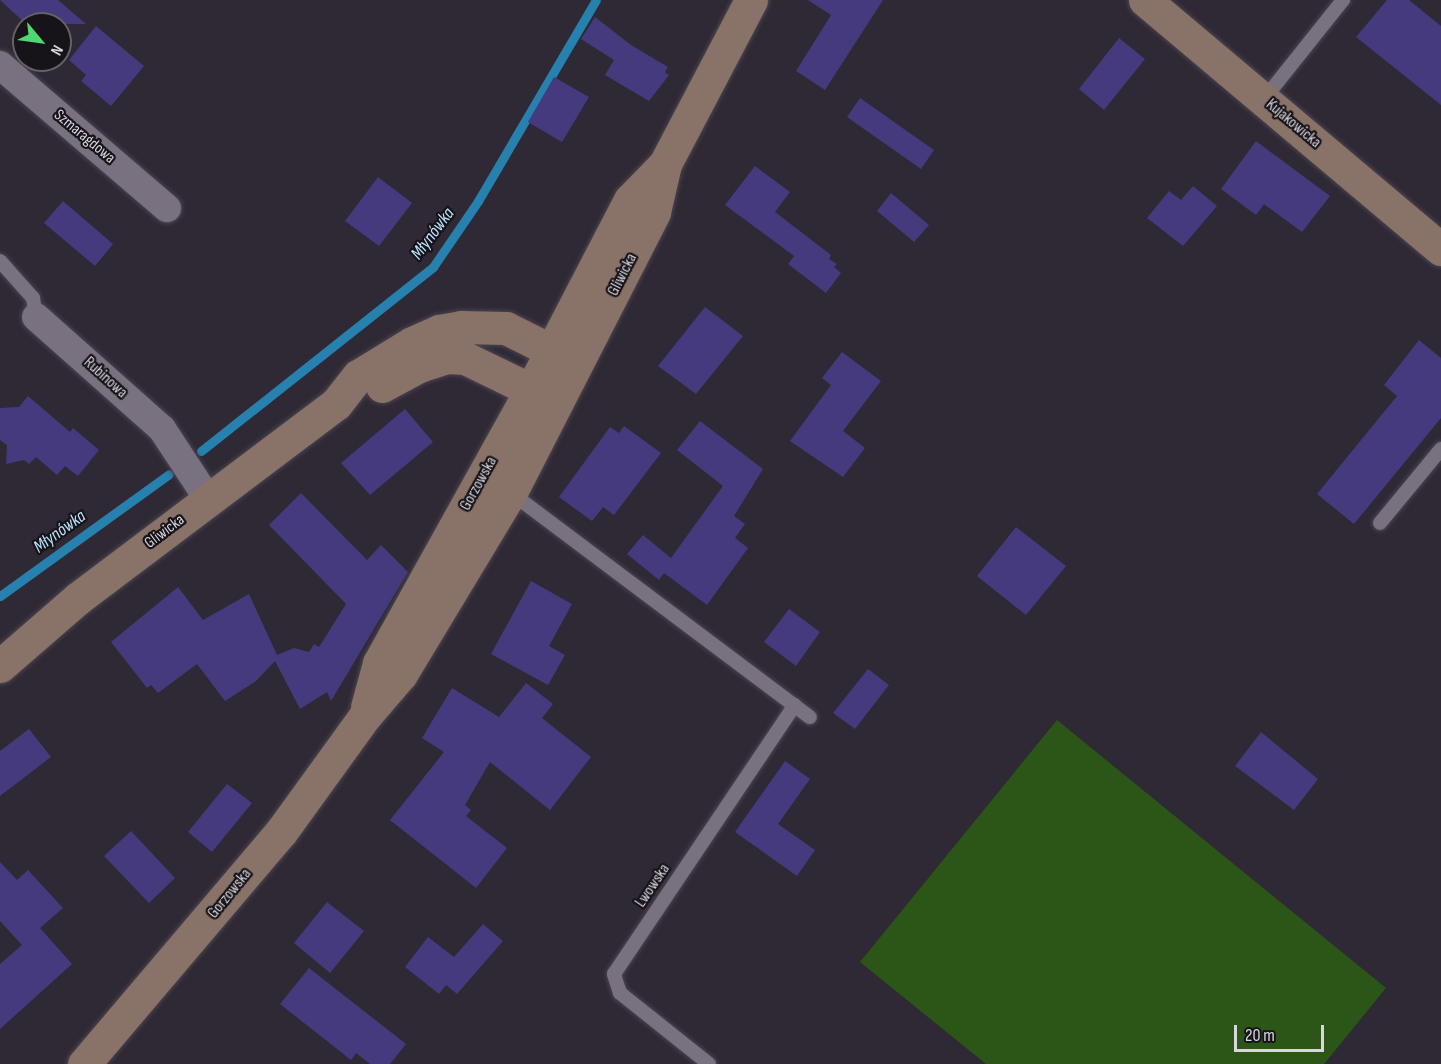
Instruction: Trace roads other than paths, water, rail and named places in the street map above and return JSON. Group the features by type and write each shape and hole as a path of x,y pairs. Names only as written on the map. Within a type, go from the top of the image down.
{"main road":[{"name":"Gliwicka","path":"567,381 654,212 665,164 751,0"},
{"name":"Kujakowicka","path":"1145,0 1441,249"},
{"name":"Gliwicka","path":"0,666 77,599 336,404 358,376 439,331 461,327 506,328 552,351 630,200 665,164"},
{"path":"531,390 567,381 552,351"},
{"name":"Gorzowska","path":"497,485 531,390 552,351"},
{"name":"Gliwicka","path":"336,404 371,392 419,366 447,357 465,358 531,390"},
{"name":"Gorzowska","path":"84,1064 281,832 364,716 401,674 497,485 567,381"}],"street":[{"name":"Szmaragdowa","path":"0,65 167,208"},
{"name":"Rubinowa","path":"36,317 162,429 208,499"}],"lane":[{"path":"1264,99 1343,0"},
{"name":"Rubinowa","path":"0,261 33,298 36,317"},
{"path":"1380,523 1441,449"},
{"path":"497,485 810,717"},
{"name":"Lwowska","path":"709,1064 620,993 614,974 795,705"}],"waterway":[{"name":"Młynówka","path":"201,451 433,267 478,201 596,0"},
{"name":"Młynówka","path":"0,596 169,474"}]}
